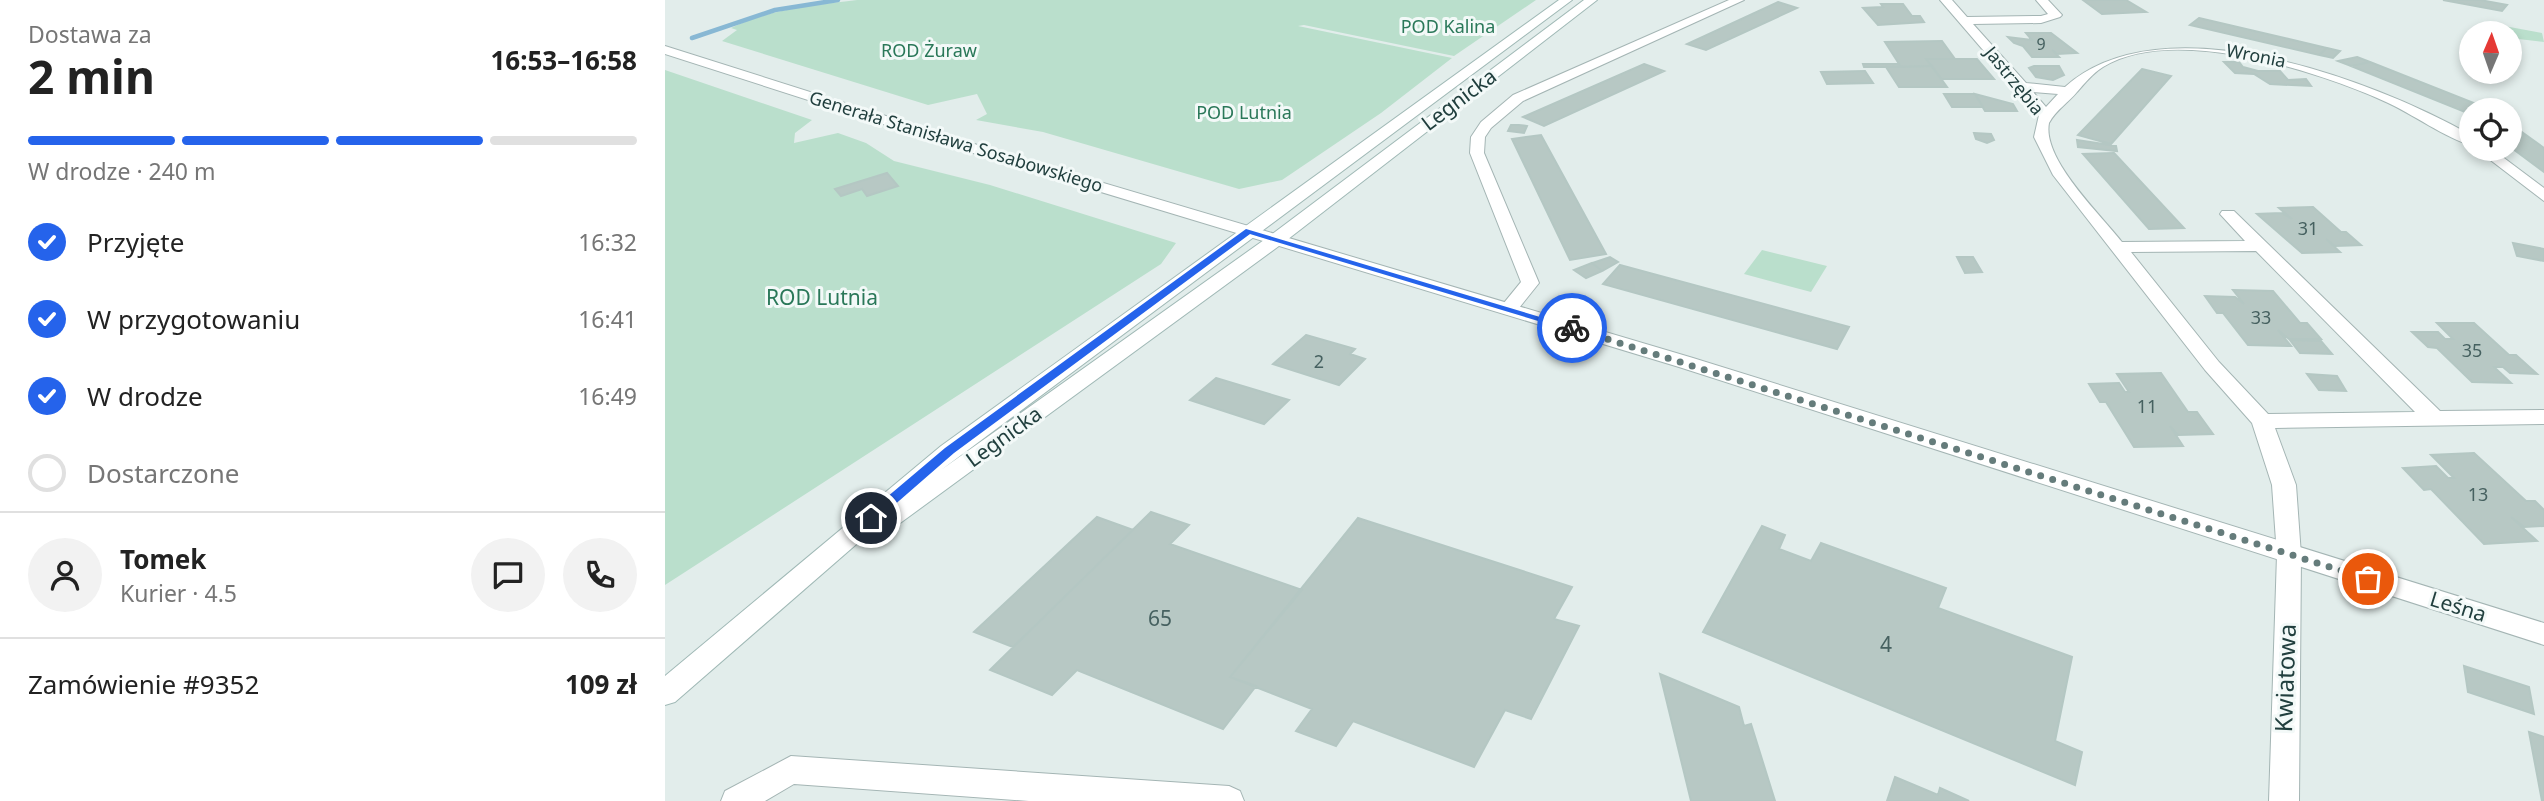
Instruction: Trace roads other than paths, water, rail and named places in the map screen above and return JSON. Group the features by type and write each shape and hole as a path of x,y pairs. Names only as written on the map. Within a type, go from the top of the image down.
{"street":[{"name":"Legnicka","path":"774,602 950,450 1566,0"},
{"name":"Legnicka","path":"774,602 1277,239 1591,0"},
{"name":"Legnicka","path":"1508,309 1530,283 1478,153 1478,137 1486,125 1518,98 1738,0"},
{"name":"Jastrzębia","path":"1946,0 2046,115 2039,127 2041,140 2058,172 2212,366 2262,421 2284,485 2289,555"},
{"name":"Jastrzębia","path":"1963,21 2041,19 2056,15 2042,0"},
{"name":"Wronia","path":"2046,115 2100,63 2124,54 2158,49 2223,49 2293,64 2377,94 2459,135"},
{"name":"Generała Stanisława Sosabowskiego","path":"665,50 888,124 1249,230"},
{"path":"2022,87 2071,91"},
{"path":"2499,161 2544,196"},
{"path":"2228,214 2435,419"},
{"name":"Leśna","path":"1249,230 2007,463 2544,634"},
{"path":"2118,247 2260,246"},
{"path":"2262,421 2544,417"},
{"name":"Kwiatowa","path":"2284,801 2289,555"},
{"path":"665,692 774,602"},
{"path":"736,801 791,769 1229,801"}],"waterway":[{"path":"692,38 775,10 838,0"}],"park label":[{"name":"POD Kalina","path":"1448,27"},
{"name":"ROD Żuraw","path":"929,51"},
{"name":"POD Lutnia","path":"1244,113"},
{"name":"ROD Lutnia","path":"822,298"}]}
